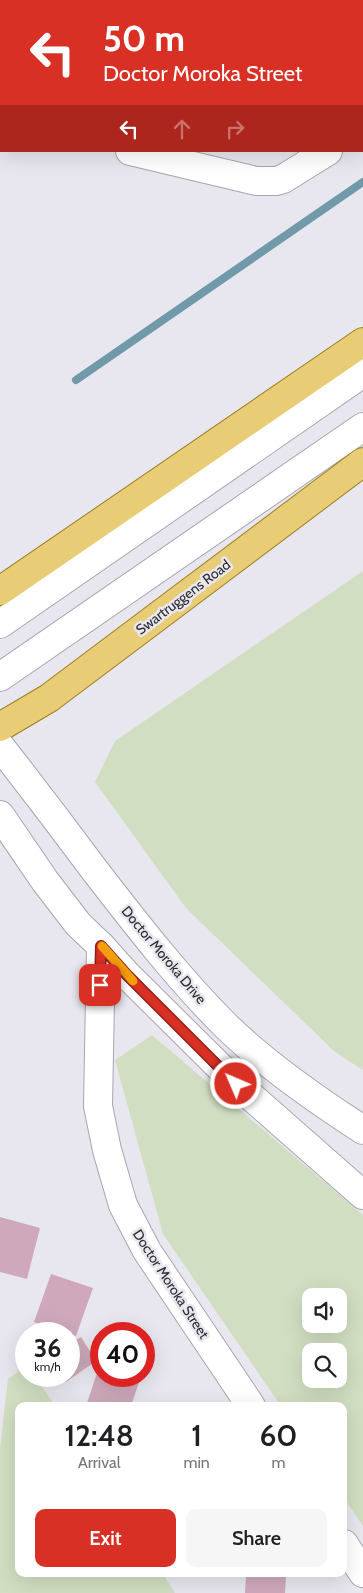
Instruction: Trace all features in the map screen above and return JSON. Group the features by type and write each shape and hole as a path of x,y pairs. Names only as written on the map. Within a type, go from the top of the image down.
{"main road":[{"path":"0,590 363,342"},
{"name":"Swartruggens Road","path":"0,727 49,698 363,462"}],"street":[{"path":"134,152 256,181 283,179 326,152"},
{"path":"0,624 363,373"},
{"path":"0,677 363,427"},
{"name":"Doctor Moroka Drive","path":"0,746 146,936 226,1026 264,1059 325,1106 363,1130"},
{"path":"0,815 45,881 78,924 236,1084 363,1195"},
{"name":"Doctor Moroka Street","path":"101,946 98,1106 107,1150 123,1205 147,1251 248,1402"},
{"path":"347,1549 363,1573"}],"green space":[{"path":"363,571 363,1070 335,1052 186,908 95,782 115,741"},
{"path":"152,1035 363,1215 363,1526 347,1502 347,1402 278,1402 163,1234 115,1060"},
{"path":"15,1374 15,1387 42,1387 52,1402 15,1402 15,1577 165,1577 175,1593 0,1593 0,1449 8,1379"}],"building":[{"path":"0,1217 40,1228 27,1279 0,1272"},
{"path":"51,1274 93,1288 80,1325 80,1322 34,1322"},
{"path":"80,1338 90,1351 90,1365 80,1372"},
{"path":"92,1387 137,1387 132,1402 87,1402"},
{"path":"246,1577 286,1577 285,1593 245,1593"}],"waterway":[{"path":"76,380 363,182"}],"slow traffic":[{"path":"102,946 133,981"}],"route":[{"path":"100,985 101,946 127,975 236,1084"}]}
